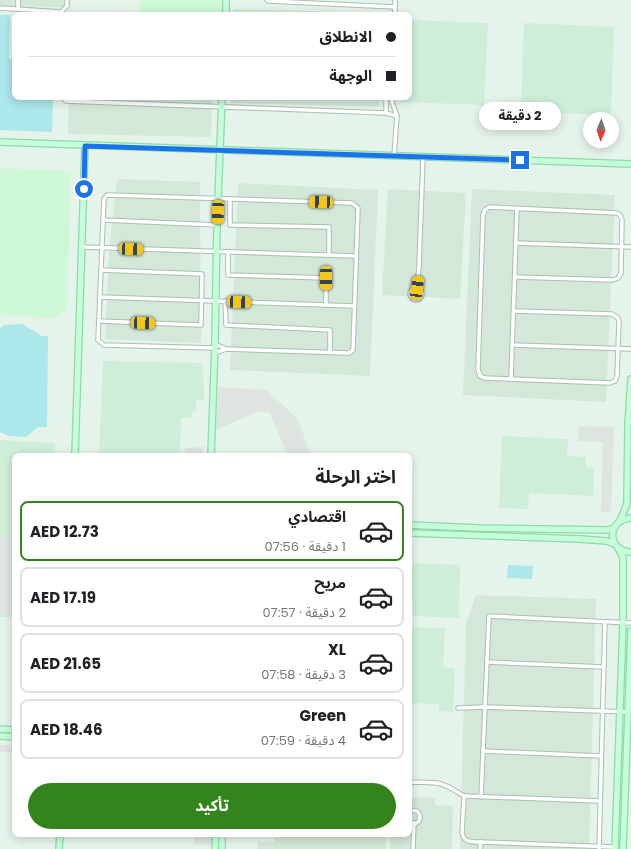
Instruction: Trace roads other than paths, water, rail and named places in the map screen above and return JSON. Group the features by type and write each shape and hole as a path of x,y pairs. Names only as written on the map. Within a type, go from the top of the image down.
{"street":[{"path":"18,0 18,9"},
{"path":"0,8 61,12 67,6 67,0"},
{"path":"226,0 226,12"},
{"path":"267,0 395,7"},
{"path":"395,0 395,12"},
{"path":"65,100 386,113 396,116"},
{"path":"211,453 222,100"},
{"path":"386,100 386,113"},
{"path":"392,100 396,116 394,156"},
{"path":"0,142 631,164"},
{"path":"75,453 85,146"},
{"path":"417,288 423,157"},
{"path":"107,195 218,199 352,203 358,208 353,350 349,353 104,345 98,340 104,199 107,195"},
{"path":"230,199 230,224 329,227 329,255"},
{"path":"514,311 612,314 618,318 617,376 615,381 610,383 485,378 480,376 478,369 484,210 489,207 517,208 617,213 620,215 622,220 621,273 618,278 613,280 515,277"},
{"path":"511,379 517,208"},
{"path":"103,220 217,225"},
{"path":"516,243 631,247"},
{"path":"82,248 356,256"},
{"path":"228,252 228,275 326,278 326,305"},
{"path":"99,321 201,325 202,300 202,274 101,270"},
{"path":"100,297 354,306"},
{"path":"225,301 226,325 330,330 330,352"},
{"path":"513,345 631,349"},
{"path":"215,348 226,349"},
{"path":"412,524 478,528 607,530 614,528 620,521 627,501 628,424 631,379"},
{"path":"620,521 631,518"},
{"path":"464,796 462,833 463,837 467,841 615,848 623,623 623,566 622,557 613,537 614,528"},
{"path":"412,533 607,541 623,551 631,552"},
{"path":"481,797 489,616 631,623"},
{"path":"599,848 605,622"},
{"path":"623,849 631,631"},
{"path":"487,662 604,667"},
{"path":"458,708 485,707 628,712"},
{"path":"0,729 12,730"},
{"path":"0,736 12,736"},
{"path":"483,751 601,756"},
{"path":"412,782 441,784 464,796 600,801"},
{"path":"412,811 416,811 420,815 419,821 414,823 413,849"},
{"path":"59,849 60,837"},
{"path":"216,837 216,849"},
{"path":"222,837 222,849"},
{"path":"480,842 480,849"}]}
